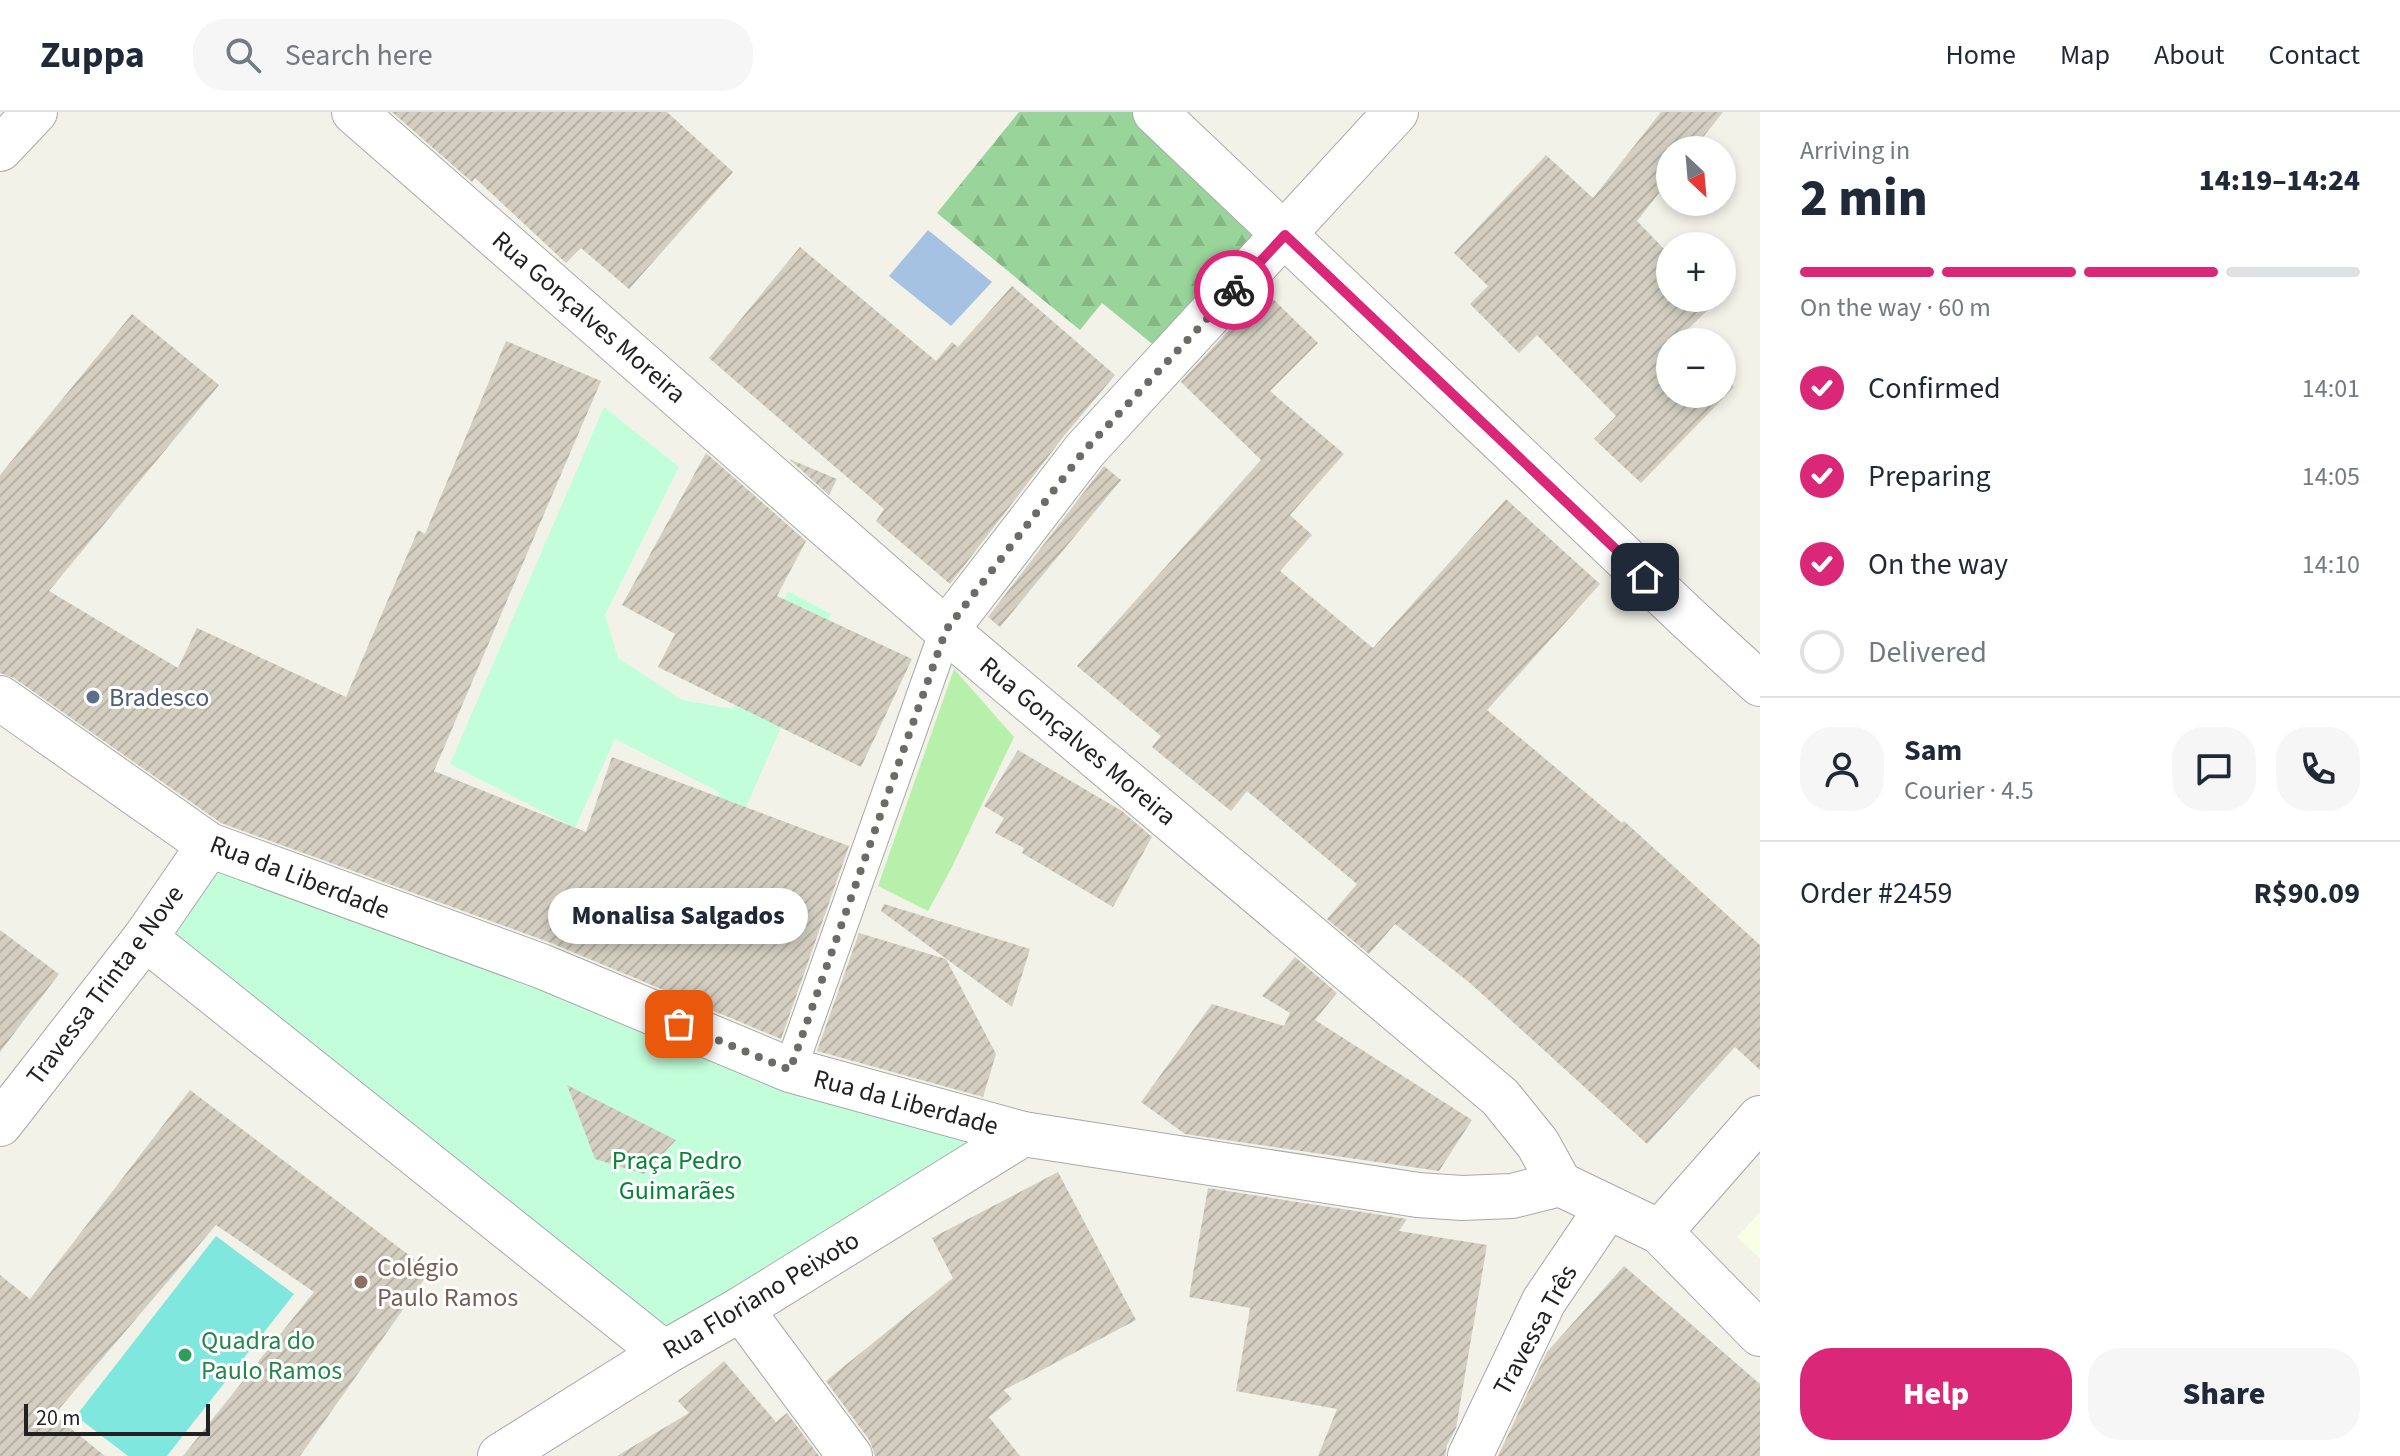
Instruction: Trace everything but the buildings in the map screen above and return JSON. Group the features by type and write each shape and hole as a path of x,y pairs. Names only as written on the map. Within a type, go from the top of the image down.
{"street":[{"path":"0,149 35,112"},
{"name":"Rua Gonçalves Moreira","path":"354,112 946,630 1500,1097 1538,1144 1560,1184"},
{"path":"1155,112 1760,684"},
{"path":"946,630 1085,450 1396,112"},
{"name":"Rua da Liberdade","path":"0,698 209,845 541,966 790,1070 1023,1134 1418,1195 1462,1198 1512,1196 1560,1184"},
{"name":"Travessa Trinta e Nove","path":"0,1124 145,938 209,845"},
{"path":"145,938 664,1353"},
{"path":"1660,1232 1760,1118"},
{"name":"Rua Floriano Peixoto","path":"500,1456 1023,1134"},
{"path":"1560,1184 1660,1232 1760,1334"},
{"name":"Travessa Três","path":"1470,1456 1544,1301 1607,1208"},
{"path":"741,1309 850,1456"}],"lane":[{"path":"790,1070 946,630"}],"shaded area":[{"path":"928,230 992,282 951,326 889,276"},
{"path":"1760,1212 1760,1259 1737,1237"},
{"name":"Quadra do Paulo Ramos","path":"216,1236 294,1294 167,1456 128,1456 76,1416"}],"green space":[{"path":"1019,112 1137,112 1270,236 1161,351 1102,303 1080,330 937,213"},
{"path":"604,407 679,467 605,615 618,658 682,700 733,709 788,591 831,614 699,914 673,907 719,792 615,739 575,828 450,764"},
{"path":"954,669 1014,737 928,911 878,886"},
{"name":"Praça Pedro Guimarães","path":"214,858 985,1145 668,1335 158,934"}],"way so far":[{"path":"679,1024 790,1070 946,630 1085,450 1234,290"}],"place":[{"name":"Bradesco","path":"93,697"},
{"name":"Monalisa Salgados","path":"679,1024"},
{"name":"Colégio Paulo Ramos","path":"361,1282"},
{"name":"Quadra do Paulo Ramos","path":"185,1355"}],"route":[{"path":"1234,290 1285,235 1645,577"}]}
